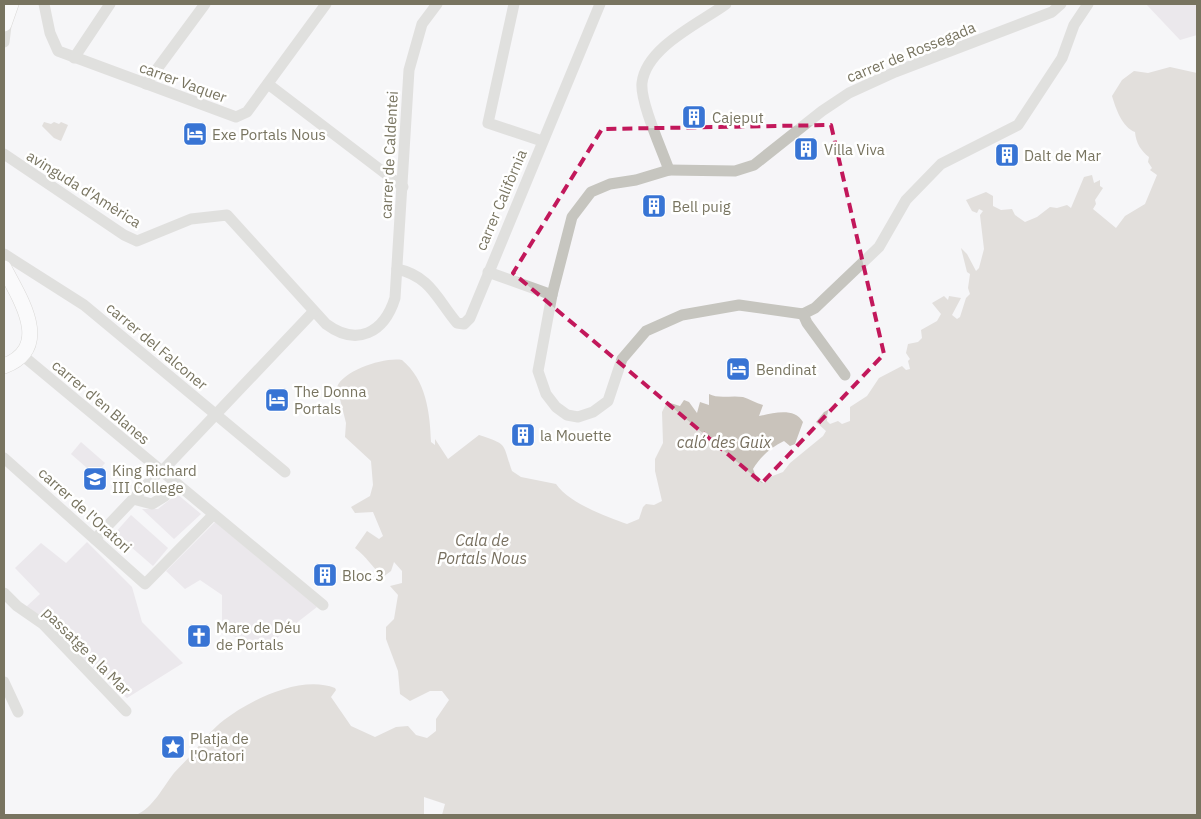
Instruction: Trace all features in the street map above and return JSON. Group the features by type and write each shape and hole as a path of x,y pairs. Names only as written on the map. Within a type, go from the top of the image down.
{"main road":[{"path":"4,268 8,285 30,325 30,340 22,355 4,366"}],"street":[{"name":"carrer Vaquer","path":"44,4 50,34 58,51 236,117 247,112 326,4"},
{"path":"74,58 110,4"},
{"path":"146,84 205,4"},
{"name":"carrer de Caldentei","path":"313,312 336,332 356,336 369,332 390,313 395,298 409,70 422,24 437,4"},
{"path":"514,4 488,123 542,141"},
{"name":"carrer Califòrnia","path":"397,269 411,272 425,280 457,323 464,324 470,318 600,4"},
{"path":"669,170 644,101 642,84 647,67 656,54 726,4"},
{"name":"carrer de Rossegada","path":"803,314 739,306 682,315 646,331 622,359 608,401 593,412 578,417 568,415 556,407 546,394 538,370 552,295 572,217 591,192 610,184 636,180 669,170 735,171 754,165 822,111 848,93 895,72 1052,12 1062,4"},
{"path":"845,375 807,323 803,314 815,308 879,247 906,200 941,164 1018,125 1062,58 1074,25 1088,4"},
{"path":"4,42 8,14"},
{"path":"268,84 403,187"},
{"name":"avinguda d'Amèrica","path":"4,154 124,235 137,241 191,218 227,215 313,312"},
{"name":"carrer del Falconer","path":"4,254 84,305 284,472"},
{"path":"488,272 552,295"},
{"path":"95,539 313,312"},
{"name":"carrer d'en Blanes","path":"22,355 323,605"},
{"name":"carrer de l'Oratori","path":"6,462 145,584 213,515"},
{"path":"134,499 152,504 165,496 176,484"},
{"name":"passatge a la Mar","path":"4,593 17,606 43,624 126,711"},
{"path":"4,682 18,712"}],"highlighted area":[{"path":"831,125 884,354 762,483 513,273 602,129"}],"shaded area":[{"path":"1146,4 1197,4 1197,35 1180,40"},
{"path":"81,442 105,463 95,475 71,454"},
{"path":"177,494 201,514 174,539 142,509 158,509"},
{"path":"131,515 168,548 153,566 115,533"},
{"path":"215,522 317,607 268,645 241,640 222,629 222,595 200,580 185,589 166,571"},
{"path":"87,542 132,587 142,622 183,663 127,698 26,607 40,594 15,568 41,543 66,563"}],"water":[{"path":"1170,67 1197,73 1197,815 442,815 445,804 424,797 424,815 136,815 153,802 174,773 219,724 248,704 277,691 307,685 322,685 335,688 336,690 331,697 351,726 375,737 396,727 408,726 416,735 427,738 436,731 436,719 449,700 442,691 430,691 410,701 400,694 398,671 386,639 386,627 394,619 398,595 390,586 402,583 402,571 394,562 391,571 383,577 355,548 367,531 379,539 383,536 373,512 355,513 351,507 370,496 373,485 371,461 345,437 346,423 337,387 348,375 375,363 402,360 417,377 425,397 428,408 431,442 435,445 435,439 448,459 479,435 489,438 503,446 512,471 521,477 556,484 578,503 627,524 639,519 646,504 654,505 662,501 655,471 655,459 663,443 662,412 667,402 680,406 684,400 689,402 697,413 700,402 709,405 709,394 743,397 763,405 759,416 783,412 794,414 803,422 795,444 790,446 784,441 779,443 759,460 753,469 757,479 764,483 770,477 783,472 790,463 823,436 826,431 816,422 824,412 828,410 827,421 830,424 838,421 842,424 850,421 850,407 867,396 879,378 902,366 906,370 910,369 908,361 910,359 906,353 908,344 918,342 922,338 921,330 937,321 941,314 932,303 944,296 948,300 949,296 961,298 952,315 957,319 960,317 966,298 970,294 968,288 970,274 967,272 961,248 967,254 976,271 979,268 984,249 980,215 983,211 979,209 977,213 972,211 966,200 986,192 993,196 993,206 1001,210 1012,209 1015,215 1025,222 1037,217 1050,207 1057,208 1067,205 1071,208 1084,177 1092,175 1094,183 1100,180 1100,186 1103,188 1095,200 1096,204 1093,209 1116,228 1125,216 1145,204 1157,175 1150,170 1152,168 1148,162 1149,157 1139,146 1135,132 1126,126 1120,117 1112,96 1122,80 1134,71 1148,73"},
{"path":"44,122 59,124 61,122 68,125 61,141 54,138 42,126"}],"place":[{"name":"Cajeput","path":"694,117"},
{"name":"Exe Portals Nous","path":"195,134"},
{"name":"Villa Viva","path":"806,149"},
{"name":"Dalt de Mar","path":"1007,155"},
{"name":"Bell puig","path":"654,206"},
{"name":"Bendinat","path":"738,369"},
{"name":"The Donna Portals","path":"277,400"},
{"name":"la Mouette","path":"523,435"},
{"name":"King Richard III College","path":"95,479"},
{"name":"Bloc 3","path":"325,575"},
{"name":"Mare de Déu de Portals","path":"199,636"},
{"name":"Platja de l'Oratori","path":"173,747"}],"water label":[{"name":"caló des Guix","path":"724,442"},
{"name":"Cala de Portals Nous","path":"482,549"}]}
